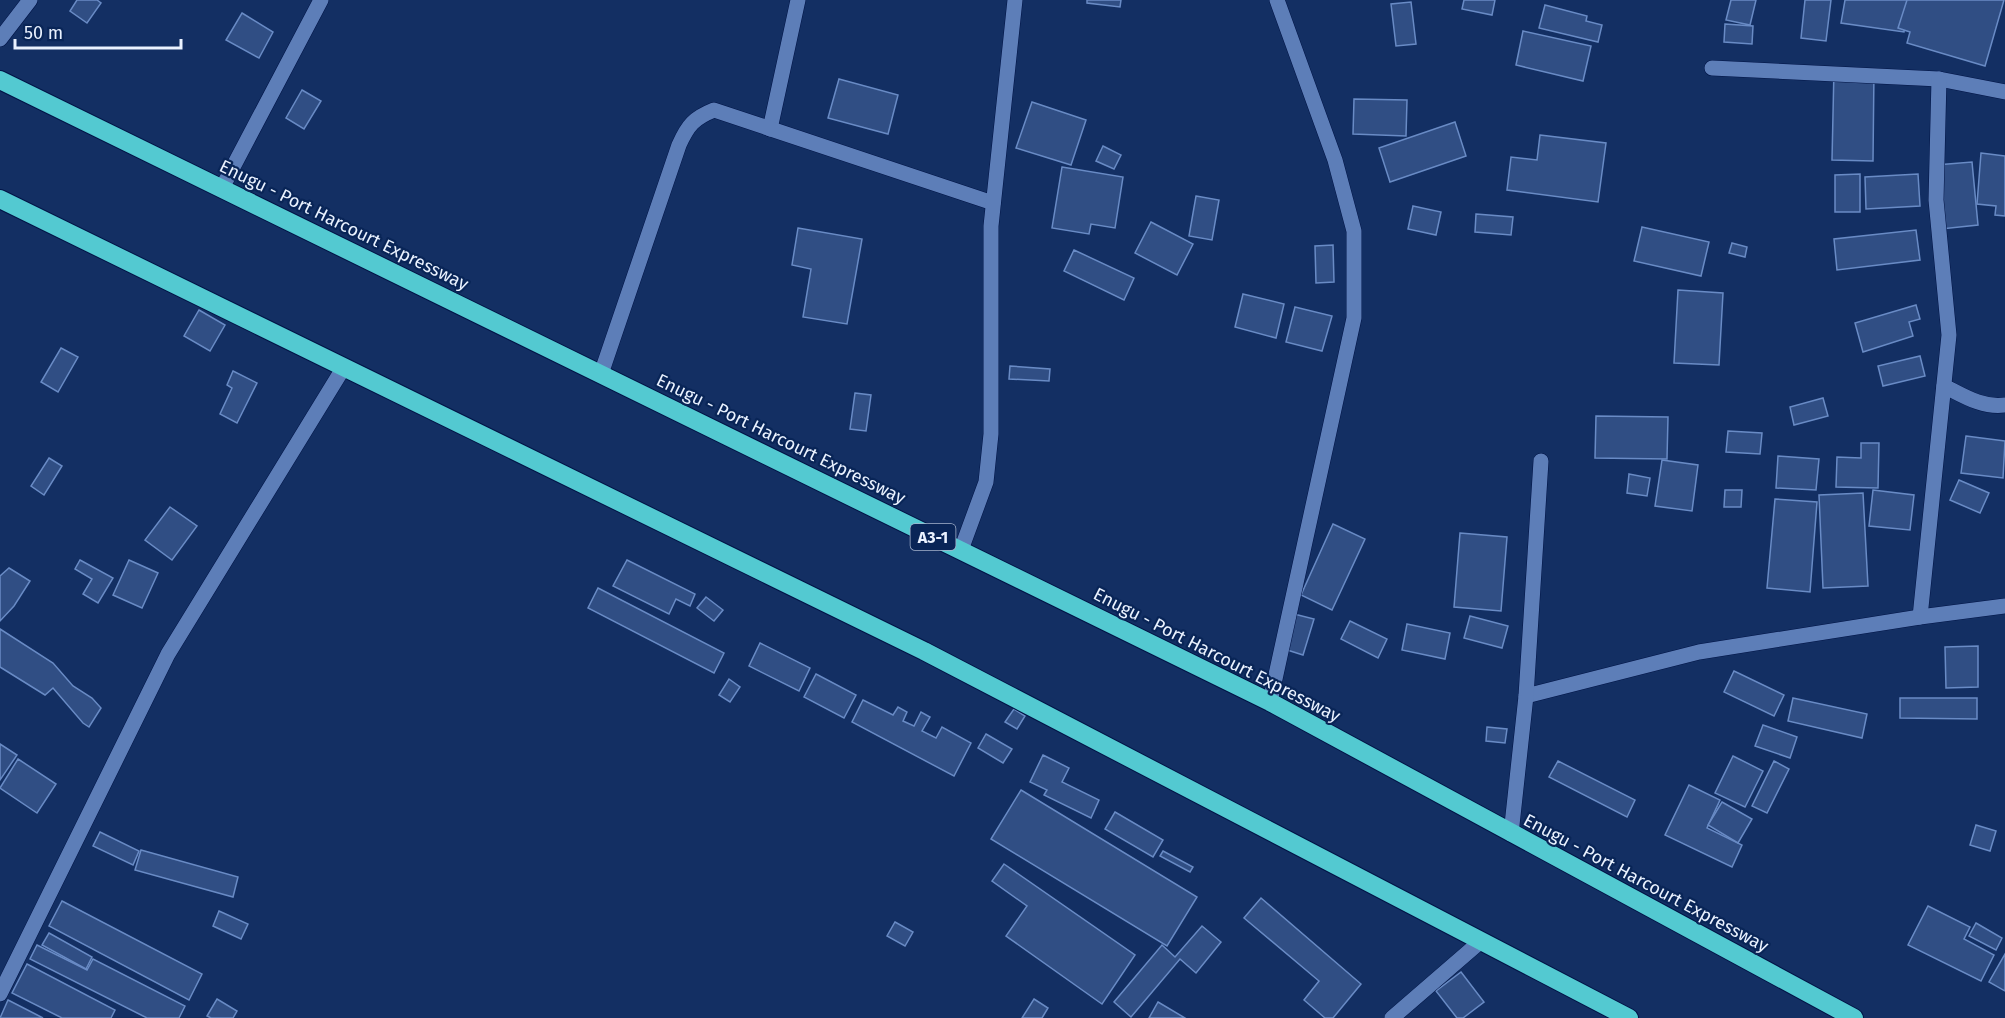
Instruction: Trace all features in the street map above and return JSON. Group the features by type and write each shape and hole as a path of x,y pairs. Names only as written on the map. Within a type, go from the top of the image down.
{"highway":[{"name":"Enugu - Port Harcourt Expressway","path":"0,80 1270,702 1854,1018"},
{"path":"0,200 924,651 1629,1018"}],"street":[{"path":"0,39 30,0"},
{"path":"222,189 321,0"},
{"path":"770,129 798,0"},
{"path":"961,550 986,482 991,434 991,226 1015,0"},
{"path":"1270,702 1354,318 1354,231 1335,160 1277,0"},
{"path":"1712,68 1939,79 2005,92"},
{"path":"1920,617 1949,335 1936,200 1939,79"},
{"path":"601,374 679,145 697,117 714,110 993,203"},
{"path":"0,994 168,654 344,368"},
{"path":"1944,386 1979,404 1992,407 2005,405"},
{"path":"1511,834 1526,696 1541,460"},
{"path":"1526,696 1699,652 2005,606"},
{"path":"1392,1018 1481,941"}],"building":[{"path":"77,0 97,0 101,3 87,23 70,11"},
{"path":"1087,0 1121,0 1120,7 1087,3"},
{"path":"1464,0 1495,0 1492,15 1462,9"},
{"path":"1731,0 1756,0 1750,25 1726,20"},
{"path":"1805,0 1831,0 1826,41 1801,38"},
{"path":"1845,0 1909,0 1904,32 1841,23"},
{"path":"1907,0 2004,0 1985,66 1907,43 1910,32 1898,28"},
{"path":"1411,2 1416,44 1396,46 1391,4"},
{"path":"1545,5 1587,16 1586,21 1602,25 1598,42 1539,28"},
{"path":"242,13 273,32 259,58 226,40"},
{"path":"1725,24 1753,26 1752,44 1724,42"},
{"path":"1523,31 1591,46 1583,81 1516,65"},
{"path":"1834,69 1874,70 1873,161 1832,160"},
{"path":"839,79 898,95 888,134 828,118"},
{"path":"302,90 321,101 304,129 286,118"},
{"path":"1354,99 1407,100 1406,136 1353,134"},
{"path":"1032,102 1086,120 1071,165 1016,148"},
{"path":"1455,122 1466,156 1390,182 1379,148"},
{"path":"1540,135 1606,143 1598,202 1507,190 1511,157 1537,160"},
{"path":"1103,146 1121,155 1114,169 1096,161"},
{"path":"1981,153 2005,156 2005,216 1995,215 1996,206 1977,204"},
{"path":"1972,162 1978,225 1941,229 1936,165"},
{"path":"1062,167 1123,177 1115,228 1091,224 1089,234 1052,228"},
{"path":"1860,174 1860,212 1835,212 1835,175"},
{"path":"1918,174 1920,206 1866,209 1865,177"},
{"path":"1196,196 1219,200 1212,240 1189,236"},
{"path":"1413,206 1441,212 1436,235 1408,229"},
{"path":"1476,214 1513,217 1511,235 1475,232"},
{"path":"1151,222 1193,244 1177,275 1135,253"},
{"path":"1642,227 1709,242 1701,276 1634,261"},
{"path":"798,228 862,239 847,324 803,317 811,269 792,265"},
{"path":"1916,230 1920,260 1837,270 1834,239"},
{"path":"1732,243 1747,247 1745,257 1729,253"},
{"path":"1333,245 1334,282 1316,283 1315,246"},
{"path":"1074,250 1134,278 1124,300 1064,271"},
{"path":"1678,290 1723,293 1719,365 1674,363"},
{"path":"1243,294 1284,304 1276,338 1235,327"},
{"path":"1916,305 1920,319 1909,322 1913,336 1863,352 1855,323"},
{"path":"1295,307 1332,316 1322,351 1286,342"},
{"path":"199,310 225,325 210,351 184,336"},
{"path":"61,348 78,357 58,392 41,382"},
{"path":"1920,356 1925,376 1883,386 1878,366"},
{"path":"1010,366 1050,369 1049,381 1009,379"},
{"path":"233,371 257,383 237,423 220,414 232,388 227,385"},
{"path":"855,393 871,395 866,431 850,429"},
{"path":"1823,398 1828,416 1794,425 1790,407"},
{"path":"1596,416 1668,417 1667,459 1595,458"},
{"path":"1728,431 1762,433 1760,454 1726,452"},
{"path":"1966,436 2005,441 2003,478 1961,473"},
{"path":"1861,443 1879,443 1878,488 1836,487 1837,457 1861,458"},
{"path":"1778,456 1819,459 1816,490 1776,488"},
{"path":"49,458 62,466 44,495 31,486"},
{"path":"1662,460 1698,465 1692,511 1655,506"},
{"path":"1629,474 1650,478 1647,496 1627,493"},
{"path":"1959,480 1989,493 1980,513 1950,500"},
{"path":"1725,490 1742,490 1741,507 1724,507"},
{"path":"1873,490 1914,495 1910,530 1869,526"},
{"path":"1863,493 1868,586 1823,588 1819,495"},
{"path":"1775,499 1817,502 1810,592 1767,588"},
{"path":"170,507 197,526 172,560 145,540"},
{"path":"1333,524 1365,539 1332,610 1301,595"},
{"path":"1460,533 1507,537 1501,611 1454,607"},
{"path":"80,560 113,578 98,603 83,594 92,579 75,569"},
{"path":"129,560 158,573 142,608 113,595"},
{"path":"627,560 695,594 690,606 676,599 669,614 613,586"},
{"path":"9,568 30,581 14,606 0,621 0,576"},
{"path":"598,588 724,653 714,673 588,608"},
{"path":"706,597 723,610 714,621 697,608"},
{"path":"1294,614 1314,619 1303,655 1284,649"},
{"path":"1470,616 1508,626 1502,648 1464,638"},
{"path":"1350,621 1387,639 1378,658 1341,639"},
{"path":"1407,624 1450,633 1445,659 1402,650"},
{"path":"0,629 53,663 73,686 92,698 101,708 89,727 53,688 45,695 0,667"},
{"path":"760,643 810,668 799,691 749,666"},
{"path":"1978,646 1978,687 1946,688 1945,647"},
{"path":"1734,671 1784,695 1774,716 1724,692"},
{"path":"816,674 856,695 844,718 804,697"},
{"path":"729,679 740,687 730,702 719,695"},
{"path":"1793,698 1867,714 1862,738 1788,721"},
{"path":"1900,698 1977,698 1977,719 1900,718"},
{"path":"863,700 893,715 898,707 907,712 903,721 914,726 921,712 930,717 922,731 936,738 942,727 971,743 954,776 852,722"},
{"path":"1014,709 1025,716 1017,729 1005,722"},
{"path":"1763,725 1797,737 1790,758 1755,746"},
{"path":"1487,727 1507,729 1505,743 1486,741"},
{"path":"986,734 1012,749 1003,763 978,748"},
{"path":"0,744 17,755 0,780"},
{"path":"1043,755 1069,768 1062,782 1099,800 1091,818 1044,795 1047,790 1030,782"},
{"path":"1733,756 1763,771 1745,807 1715,793"},
{"path":"18,759 56,784 37,813 0,788"},
{"path":"1558,761 1635,800 1627,817 1549,777"},
{"path":"1774,761 1789,769 1767,813 1752,806"},
{"path":"1689,785 1720,800 1707,828 1742,845 1732,867 1665,835"},
{"path":"1021,790 1197,897 1167,946 991,839"},
{"path":"1722,802 1752,819 1738,843 1708,825"},
{"path":"1115,812 1163,840 1153,857 1105,829"},
{"path":"1976,825 1996,831 1990,851 1970,845"},
{"path":"100,832 139,851 133,865 93,846"},
{"path":"141,850 238,877 233,897 135,870"},
{"path":"1163,851 1193,867 1190,872 1160,856"},
{"path":"1004,864 1135,955 1102,1004 1006,936 1027,906 992,881"},
{"path":"1261,898 1361,984 1333,1018 1325,1018 1304,1000 1319,981 1244,918"},
{"path":"62,901 202,974 189,1000 49,926"},
{"path":"1928,906 1970,927 1964,939 1994,955 1981,981 1908,945"},
{"path":"219,911 248,924 241,939 213,926"},
{"path":"895,922 913,932 905,946 887,936"},
{"path":"1976,923 2002,938 1996,950 1969,936"},
{"path":"1202,926 1221,942 1196,973 1180,959 1131,1017 1114,1002 1162,945 1175,957"},
{"path":"49,933 92,957 86,969 42,945"},
{"path":"37,945 87,970 93,959 185,1006 179,1018 147,1018 30,959"},
{"path":"2005,954 2005,991 1989,982"},
{"path":"27,964 115,1010 111,1018 62,1018 12,993"},
{"path":"1461,972 1484,1002 1463,1018 1457,1018 1436,991"},
{"path":"217,999 237,1011 233,1018 207,1016"},
{"path":"1034,999 1048,1008 1042,1018 1022,1018"},
{"path":"8,1000 43,1018 0,1018"},
{"path":"1158,1002 1185,1018 1149,1018"}]}
